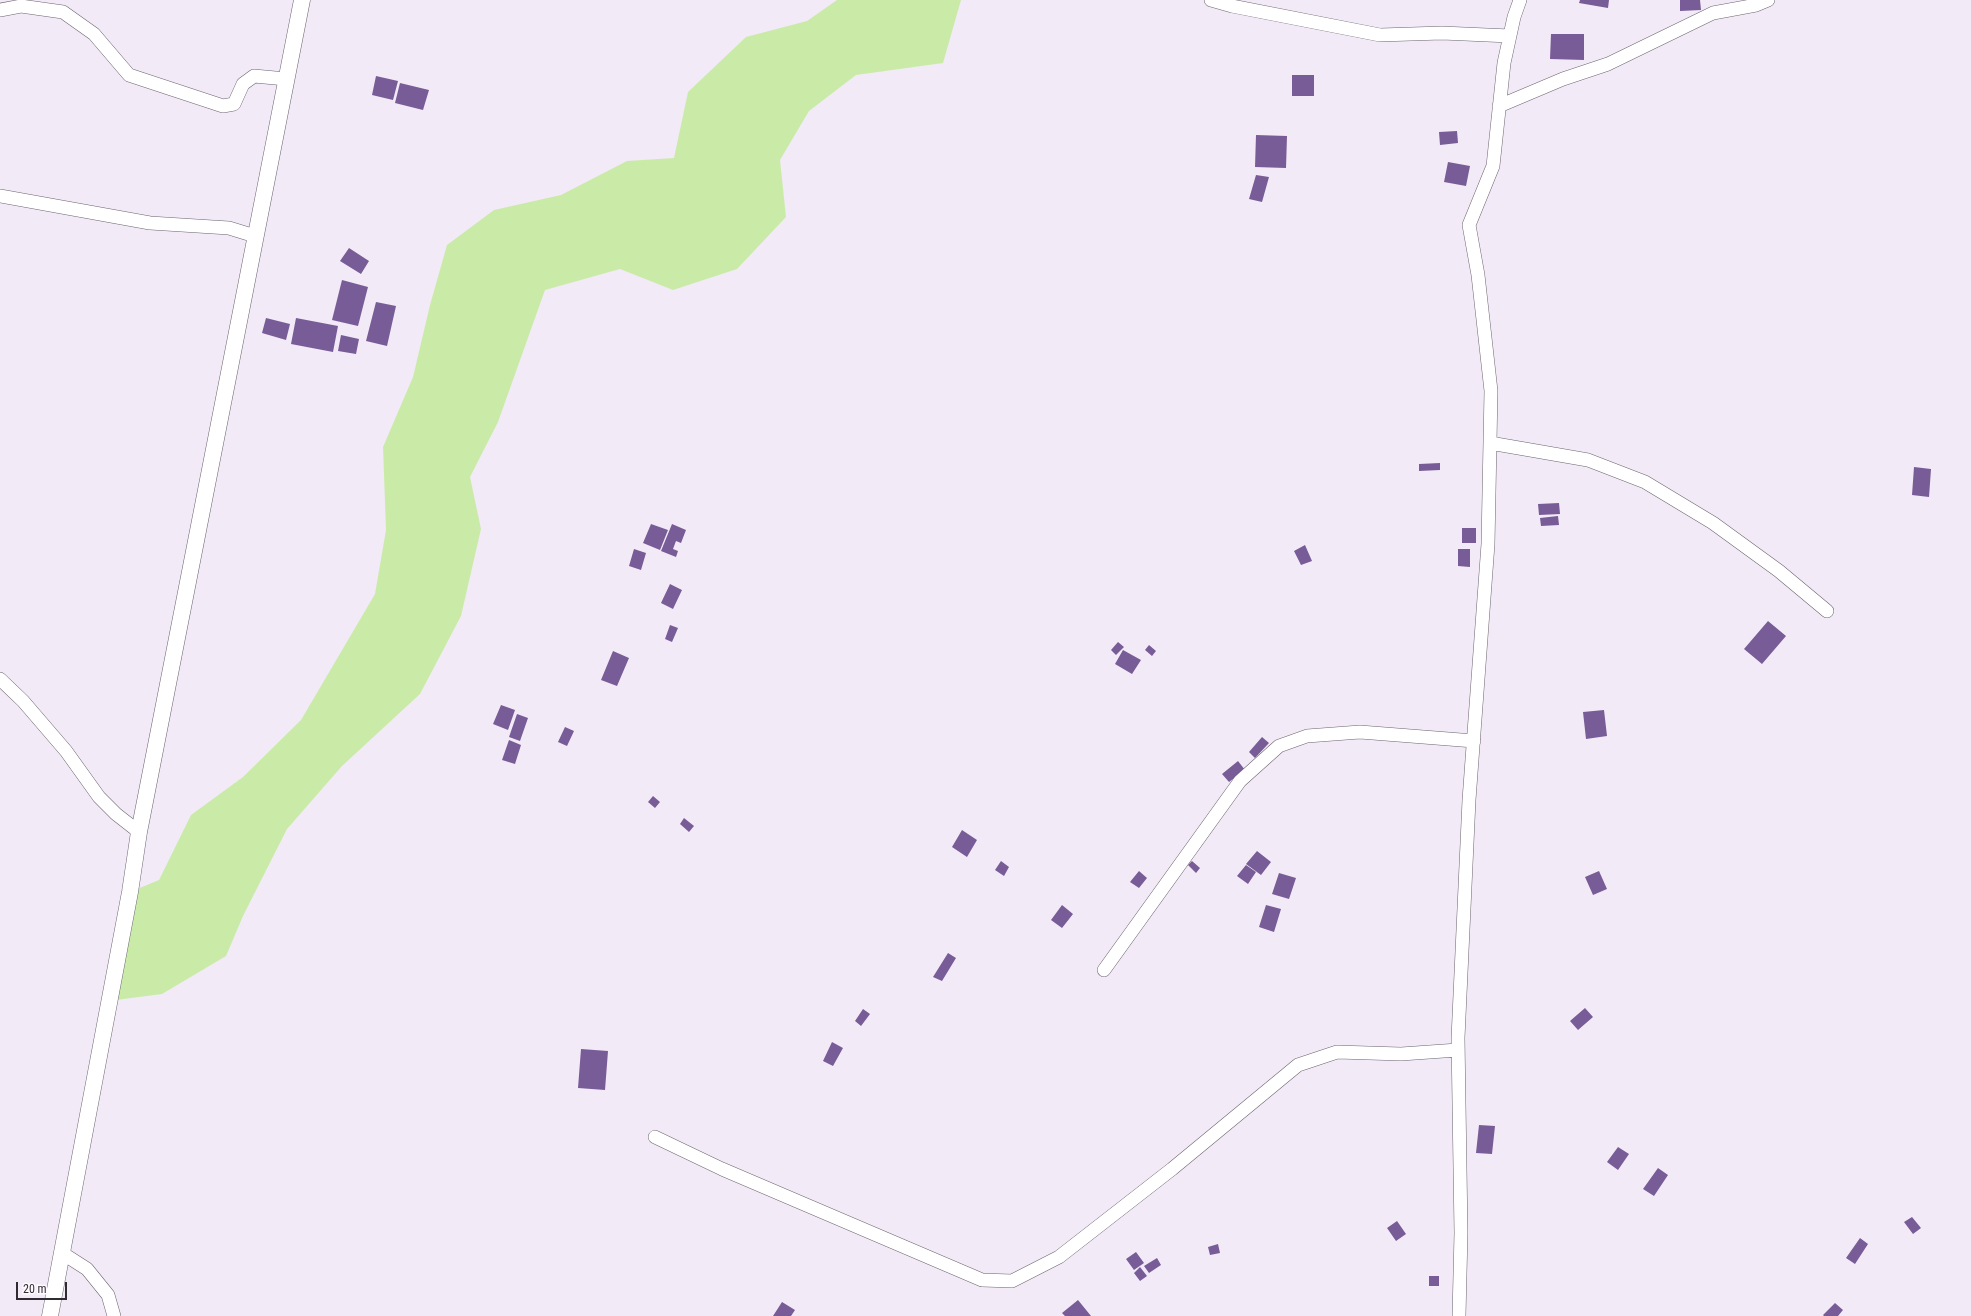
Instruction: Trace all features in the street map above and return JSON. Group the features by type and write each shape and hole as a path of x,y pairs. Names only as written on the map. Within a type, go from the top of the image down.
{"street":[{"path":"50,1316 130,892 139,832 302,0"},
{"path":"1212,0 1232,6 1380,34 1442,32 1510,36"},
{"path":"1458,1316 1461,1233 1458,1050 1474,741 1488,544 1491,391 1478,275 1469,225 1493,166 1504,63 1520,0"},
{"path":"1499,106 1563,80 1608,64 1713,13 1756,5 1768,0"},
{"path":"0,10 21,6 63,12 94,34 129,76 223,106 234,104 243,84 254,76 286,79"},
{"path":"0,196 150,223 229,228 255,236"},
{"path":"1490,443 1588,460 1645,482 1713,523 1779,571 1827,611"},
{"path":"0,679 23,701 66,751 99,797 116,814 139,832"},
{"path":"1104,970 1240,781 1279,746 1306,736 1360,732 1474,741"},
{"path":"655,1138 722,1169 982,1280 1012,1281 1059,1257 1172,1169 1298,1065 1337,1052 1402,1054 1458,1050"},
{"path":"62,1253 87,1269 108,1295 114,1316"}],"green space":[{"path":"837,0 961,0 943,63 856,75 809,111 780,160 786,217 737,269 673,290 620,269 545,290 498,422 470,477 481,529 461,616 420,694 342,766 287,829 243,916 226,956 162,994 108,1001 130,892 159,880 191,815 243,777 301,720 375,594 386,530 383,447 413,377 430,305 447,245 494,210 561,195 627,161 674,158 688,92 746,37 807,21"}],"building":[{"path":"1580,0 1609,0 1608,8 1579,3"},
{"path":"1680,0 1700,0 1701,10 1680,11"},
{"path":"1551,34 1584,34 1584,60 1550,59"},
{"path":"1292,75 1314,75 1314,96 1292,96"},
{"path":"376,76 398,81 393,100 372,95"},
{"path":"400,83 429,90 423,110 395,103"},
{"path":"1457,131 1458,143 1440,145 1439,132"},
{"path":"1256,135 1287,136 1286,168 1255,167"},
{"path":"1448,162 1470,166 1466,186 1444,182"},
{"path":"1256,175 1269,177 1262,202 1249,199"},
{"path":"349,248 369,261 361,274 340,261"},
{"path":"342,280 368,287 358,326 332,320"},
{"path":"376,302 396,306 387,346 366,341"},
{"path":"266,318 290,324 286,340 262,333"},
{"path":"296,318 338,326 333,352 291,344"},
{"path":"341,335 359,339 356,354 338,351"},
{"path":"1440,463 1440,470 1419,471 1419,464"},
{"path":"1914,467 1931,469 1929,497 1912,495"},
{"path":"1559,503 1560,514 1539,515 1538,504"},
{"path":"1558,516 1559,525 1541,526 1540,518"},
{"path":"651,524 668,530 660,550 643,543"},
{"path":"672,524 686,530 681,543 676,541 673,549 678,551 676,557 661,551"},
{"path":"1462,528 1476,528 1476,543 1462,543"},
{"path":"1305,545 1312,561 1301,565 1294,551"},
{"path":"634,549 646,553 641,570 629,566"},
{"path":"1458,549 1470,549 1470,567 1458,566"},
{"path":"670,584 682,590 673,609 661,603"},
{"path":"1768,621 1786,636 1762,664 1744,649"},
{"path":"670,625 678,628 672,642 665,639"},
{"path":"1118,642 1124,647 1116,655 1111,650"},
{"path":"1149,645 1156,651 1152,656 1145,650"},
{"path":"1123,650 1141,660 1132,674 1115,664"},
{"path":"613,651 629,658 617,686 601,680"},
{"path":"501,705 515,710 508,730 493,724"},
{"path":"1604,710 1607,736 1586,739 1583,712"},
{"path":"517,714 528,718 520,741 509,737"},
{"path":"565,727 574,731 567,746 558,742"},
{"path":"1262,737 1269,743 1255,758 1249,752"},
{"path":"509,740 521,745 515,764 502,760"},
{"path":"1238,761 1245,770 1229,782 1222,774"},
{"path":"653,796 660,802 655,808 648,802"},
{"path":"684,818 694,826 689,832 680,824"},
{"path":"962,830 977,840 967,857 952,847"},
{"path":"1257,851 1271,862 1261,875 1246,864"},
{"path":"1001,861 1009,867 1004,876 995,870"},
{"path":"1192,861 1200,868 1196,873 1188,865"},
{"path":"1246,865 1256,872 1248,884 1237,876"},
{"path":"1139,871 1147,878 1139,888 1130,882"},
{"path":"1599,871 1607,889 1593,895 1585,877"},
{"path":"1279,873 1296,878 1289,899 1272,894"},
{"path":"1062,905 1073,914 1062,928 1051,920"},
{"path":"1266,905 1281,909 1274,932 1259,927"},
{"path":"948,953 956,958 942,981 933,977"},
{"path":"1585,1008 1593,1017 1578,1030 1570,1021"},
{"path":"863,1009 870,1014 861,1026 855,1021"},
{"path":"832,1042 843,1048 833,1066 823,1061"},
{"path":"581,1049 608,1051 605,1090 578,1088"},
{"path":"1479,1125 1495,1126 1492,1154 1476,1153"},
{"path":"1618,1147 1629,1154 1618,1170 1607,1162"},
{"path":"1658,1168 1668,1175 1654,1196 1643,1189"},
{"path":"1912,1217 1921,1228 1913,1234 1904,1222"},
{"path":"1397,1221 1406,1234 1396,1241 1387,1228"},
{"path":"1860,1238 1868,1244 1855,1264 1846,1258"},
{"path":"1218,1244 1220,1253 1210,1255 1208,1247"},
{"path":"1136,1252 1144,1263 1134,1270 1126,1259"},
{"path":"1157,1258 1161,1265 1149,1273 1144,1266"},
{"path":"1140,1267 1147,1276 1140,1281 1134,1273"},
{"path":"1429,1276 1439,1276 1439,1286 1429,1286"},
{"path":"1078,1300 1091,1316 1065,1316 1062,1313"},
{"path":"782,1302 795,1310 791,1316 773,1316"},
{"path":"1835,1303 1843,1310 1838,1316 1824,1316 1823,1315"}]}
